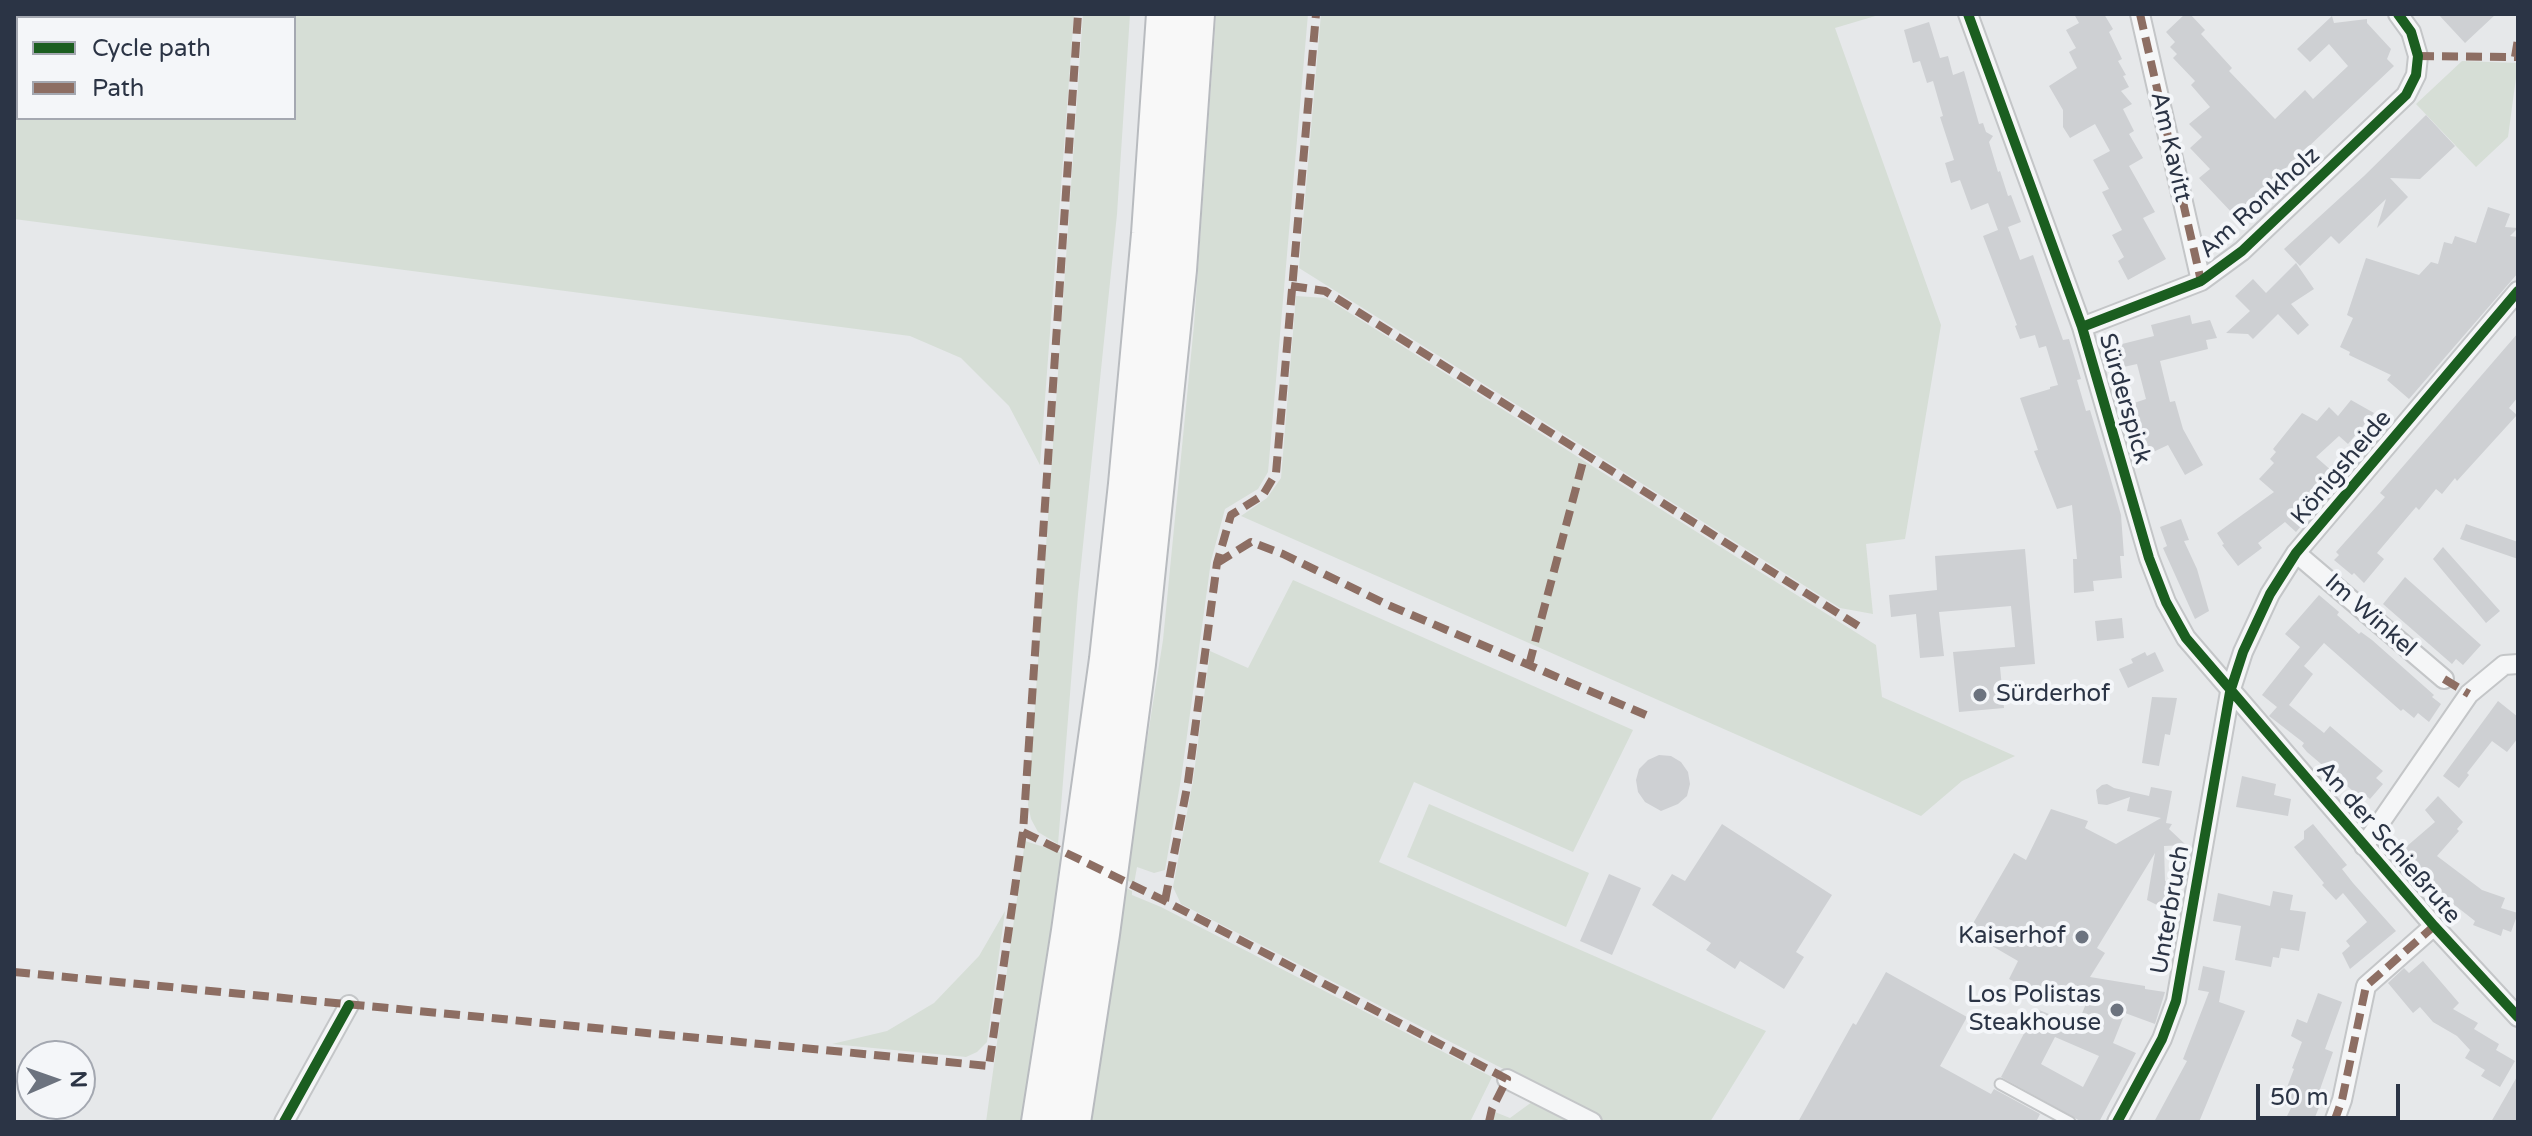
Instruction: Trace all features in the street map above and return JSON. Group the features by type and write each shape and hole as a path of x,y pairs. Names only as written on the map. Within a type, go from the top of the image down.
{"highway":[{"path":"1149,14 1160,74"},
{"path":"1073,1122 1086,932 1086,811 1126,484 1149,234 1164,14"},
{"path":"1039,1122 1086,932 1117,824 1138,664 1179,270 1197,14"}],"street":[{"name":"Sürderspick","path":"1968,14 2082,327 2149,558 2166,602 2186,638 2230,692"},
{"name":"Am Kavitt","path":"2140,14 2201,281"},
{"name":"Am Ronkholz","path":"2082,327 2201,281 2242,251 2406,95 2416,75 2418,56 2411,32 2398,14"},
{"name":"Königsheide","path":"2230,692 2243,652 2270,594 2296,553 2518,291"},
{"name":"Im Winkel","path":"2296,553 2444,679"},
{"path":"2364,846 2469,694 2504,665 2518,664"},
{"name":"An der Schießrute","path":"2230,692 2434,926 2518,1017"},
{"name":"Unterbruch","path":"2117,1122 2162,1039 2176,1001 2230,692"},
{"path":"2334,1122 2342,1100 2366,986 2434,926"},
{"path":"284,1122 349,1005"},
{"path":"1507,1079 1592,1122"}],"lane":[{"path":"2000,1084 2070,1122"}],"shaded area":[{"path":"14,14 1074,14 1040,465 1009,406 961,358 910,336 14,219"},
{"path":"1083,14 1130,14 1117,214 1078,594 1058,844 1038,832 1028,805"},
{"path":"1216,14 1308,14 1268,472 1258,489 1225,509 1211,561 1181,779 1165,870 1154,873 1137,867 1134,884 1125,879 1163,640 1194,325"},
{"path":"1321,14 1882,14 1835,28 1941,325 1905,539 1866,544 1873,614 1840,608 1299,268"},
{"path":"2462,61 2518,63 2508,137 2476,167 2416,104"},
{"path":"1296,296 1326,298 1876,645 1882,697 2015,756 1962,781 1921,816 1241,516 1267,498 1281,478"},
{"path":"1293,580 1633,730 1573,852 1414,782 1379,862 1766,1031 1710,1122 1607,1122 1181,904 1173,887 1193,781 1210,651 1248,668"},
{"path":"1429,804 1589,873 1566,927 1407,857"},
{"path":"1025,841 1057,851 1132,891 1132,895 1492,1077 1470,1122 986,1122"},
{"path":"1005,911 987,1042 977,1052 966,1057 832,1044 887,1031 934,1003 979,956"},
{"path":"1536,1099 1581,1122 1493,1122 1495,1112 1510,1118"}],"building":[{"path":"2074,14 2104,14 2113,29 2109,32 2122,59 2118,61 2129,87 2121,91 2132,104 2123,109 2134,131 2129,134 2143,158 2129,166 2155,212 2143,218 2166,259 2128,280 2118,261 2124,257 2112,235 2122,230 2102,192 2109,189 2093,160 2110,151 2095,124 2070,138 2063,127 2063,110 2049,86 2077,68 2069,52 2076,48 2066,30 2079,23"},
{"path":"2185,14 2190,14 2205,30 2201,34 2232,68 2229,71 2275,119 2305,90 2313,99 2348,66 2329,44 2310,62 2297,49 2332,16 2334,23 2367,19 2367,23 2391,49 2387,59 2394,66 2235,216 2199,178 2210,169 2190,148 2202,137 2189,124 2210,107 2191,85 2195,81 2173,58 2177,54 2170,47 2175,42 2166,32"},
{"path":"2438,14 2496,14 2465,43"},
{"path":"1929,22 1940,58 1948,56 1953,75 1964,71 1979,124 1983,123 1986,132 1993,136 1989,142 1998,172 2021,222 2008,227 2020,260 2033,255 2063,340 2069,339 2081,379 2077,380 2086,411 2090,410 2109,473 2121,515 2122,578 2093,581 2094,591 2074,593 2073,559 2077,559 2072,505 2057,509 2034,451 2038,450 2020,398 2058,385 2046,346 2039,348 2035,335 2020,339 1983,236 1998,230 1988,203 1971,210 1960,180 1951,183 1945,163 1954,160 1940,117 1943,116 1933,81 1927,83 1920,61 1913,63 1904,30"},
{"path":"2426,115 2455,146 2420,179 2390,178 2408,197 2377,228 2386,199 2339,244 2331,236 2300,266 2284,249"},
{"path":"2488,207 2510,214 2505,227 2518,228 2510,236 2518,237 2518,273 2409,399 2387,380 2391,375 2349,355 2350,352 2340,347 2353,318 2347,315 2366,258 2419,275 2431,262 2438,264 2444,242 2452,244 2455,236 2476,243"},
{"path":"2296,263 2314,289 2291,304 2309,325 2298,335 2278,314 2253,339 2248,334 2226,333 2250,311 2235,296 2253,279 2266,293"},
{"path":"2190,315 2192,324 2210,320 2217,338 2206,340 2208,349 2160,361 2170,402 2175,401 2183,429 2203,465 2185,475 2168,445 2149,454 2134,403 2146,399 2137,364 2119,368 2114,346 2154,336 2151,325"},
{"path":"2518,333 2518,397 2509,408 2517,415 2457,481 2455,478 2442,494 2436,489 2419,510 2416,507 2377,553 2384,559 2364,583 2334,560 2339,555 2336,552 2385,497 2380,493"},
{"path":"2351,400 2374,413 2348,444 2339,436 2316,457 2341,479 2296,532 2285,522 2258,543 2262,548 2238,566 2217,533 2274,492 2259,479 2274,463 2270,459 2276,452 2273,449 2302,413 2317,421 2329,407 2338,416"},
{"path":"2181,519 2189,540 2184,541 2197,569 2209,611 2195,619 2163,548 2167,546 2160,527"},
{"path":"2466,524 2518,542 2518,559 2460,539"},
{"path":"2443,547 2500,611 2486,623 2433,559"},
{"path":"2025,549 2035,664 2000,667 2004,708 1959,712 1953,652 2015,647 2011,606 1939,612 1944,656 1920,658 1916,614 1891,617 1889,595 1937,590 1935,556"},
{"path":"2405,577 2481,645 2463,665 2456,659 2452,664 2383,604"},
{"path":"2319,595 2339,612 2337,615 2359,634 2361,632 2372,640 2441,704 2429,722 2418,713 2414,718 2403,709 2401,711 2324,643 2304,666 2313,674 2289,705 2324,733 2330,726 2383,771 2376,778 2383,784 2370,799 2363,793 2360,797 2307,752 2302,746 2304,743 2269,716 2277,707 2262,695 2300,647 2285,634"},
{"path":"2122,618 2124,638 2097,641 2095,621"},
{"path":"2145,652 2147,656 2155,652 2164,671 2128,688 2119,669 2133,663 2131,659"},
{"path":"2152,697 2177,698 2170,735 2165,734 2159,766 2142,763"},
{"path":"2498,701 2518,717 2518,738 2507,752 2492,741 2459,788 2443,776"},
{"path":"1659,755 1671,756 1681,762 1688,772 1690,784 1687,796 1678,804 1661,811 1645,802 1638,792 1636,780 1639,769"},
{"path":"2242,776 2276,784 2274,795 2291,799 2288,816 2236,807"},
{"path":"2102,785 2149,796 2151,787 2172,791 2166,823 2172,824 2169,829 2186,845 2164,846 2165,881 2175,887 2165,909 2147,900 2155,853 2097,948 2105,953 2090,977 2165,992 2155,1024 2125,1013 2113,1043 2136,1053 2099,1122 2082,1122 2001,1077 2037,1009 2077,1026 2089,996 2019,984 2009,979 2018,961 1968,932 2014,853 2026,860 2051,809 2088,821 2085,828 2116,844 2161,818 2127,811 2130,797 2107,805 2098,804 2096,790","holes":["2055,1037 2099,1056 2083,1087 2041,1064"]},
{"path":"2438,796 2463,822 2437,856 2482,890 2505,898 2501,908 2518,913 2511,932 2503,929 2501,936 2473,925 2475,921 2425,882 2399,853 2435,822 2425,810"},
{"path":"1722,824 1832,895 1796,952 1804,957 1784,989 1740,961 1735,969 1706,950 1711,943 1652,905 1672,874 1685,881"},
{"path":"2313,824 2347,865 2342,869 2396,931 2350,969 2342,953 2350,946 2346,941 2367,922 2343,893 2336,900 2294,847 2304,839 2304,831"},
{"path":"1609,874 1641,888 1612,955 1580,941"},
{"path":"2273,891 2293,895 2290,910 2306,912 2299,951 2281,948 2279,958 2273,957 2271,967 2235,960 2241,926 2213,921 2218,893 2270,906"},
{"path":"2423,961 2459,1003 2453,1009 2478,1023 2474,1029 2499,1044 2496,1050 2515,1061 2500,1087 2481,1076 2485,1070 2465,1058 2470,1050 2457,1036 2433,1022 2420,1007 2413,1013 2388,983 2404,968 2409,973"},
{"path":"2203,966 2225,971 2219,1002 2245,1011 2199,1122 2154,1122 2187,1061 2183,1059 2209,992 2198,990"},
{"path":"1886,972 1967,1017 1940,1066 1991,1094 1994,1089 2040,1114 2036,1122 1798,1122 1853,1023 1856,1025"},
{"path":"2318,993 2342,1002 2325,1049 2333,1052 2317,1098 2322,1100 2313,1122 2296,1122 2286,1118 2291,1108 2281,1103 2302,1042 2291,1036 2297,1019 2307,1023"},
{"path":"2518,1075 2518,1122 2491,1122"}],"marked path":[{"path":"14,972 989,1066 1023,832 1078,14"},
{"path":"1165,901 1188,782 1217,563 1231,515 1263,495 1276,473 1316,14"},
{"path":"2140,14 2201,281"},
{"path":"2418,56 2515,57 2518,39"},
{"path":"1291,286 1325,291 1860,627"},
{"path":"1529,665 1585,454"},
{"path":"1217,563 1251,542 1283,554 1386,604 1646,715"},
{"path":"2444,679 2469,694"},
{"path":"1023,832 1165,901 1507,1079 1489,1122"},
{"path":"2334,1122 2342,1100 2366,986 2434,926"}],"cycle path":[{"path":"1968,14 2082,327 2149,558 2166,602 2186,638 2434,926 2518,1017"},
{"path":"2082,327 2201,281 2242,251 2406,95 2416,75 2418,56 2411,32 2398,14"},
{"path":"2117,1122 2162,1039 2176,1001 2230,692 2243,652 2270,594 2296,553 2518,291"},
{"path":"284,1122 349,1005"}],"place":[{"name":"Sürderhof","path":"1980,695"},
{"name":"Kaiserhof","path":"2082,937"},
{"name":"Los Polistas Steakhouse","path":"2117,1010"}]}
